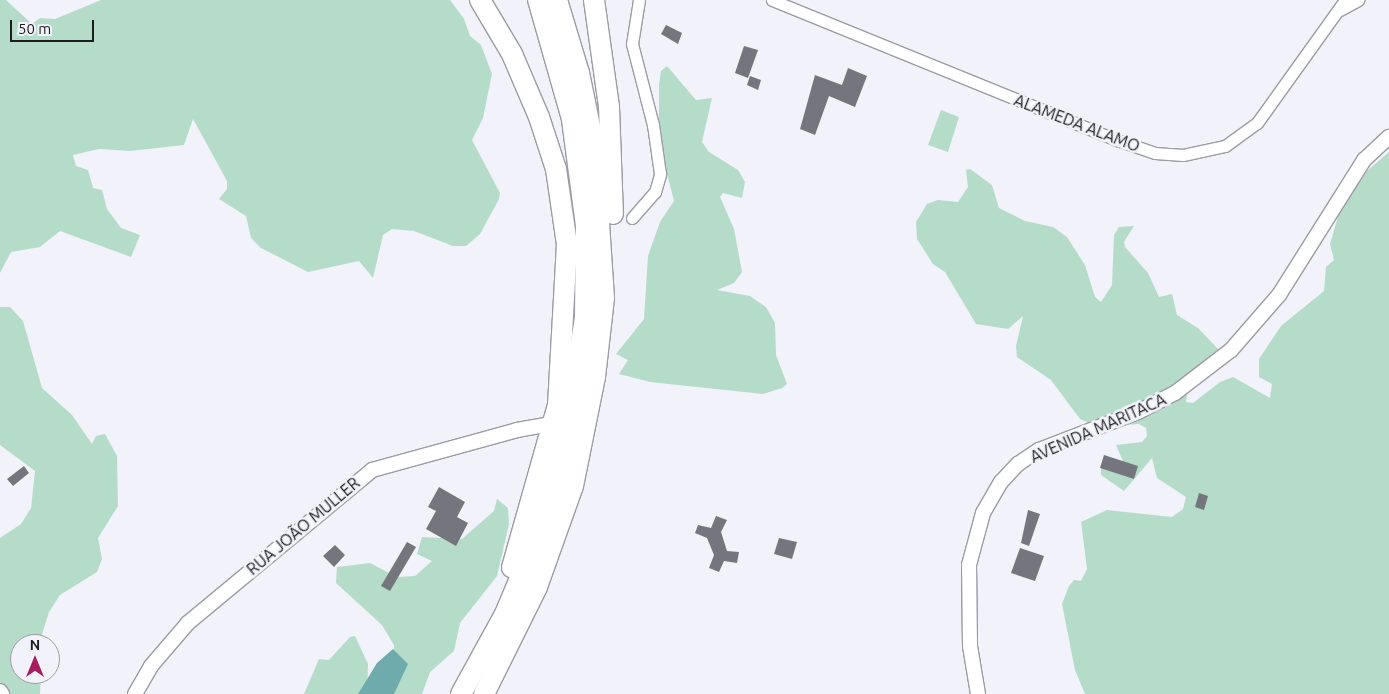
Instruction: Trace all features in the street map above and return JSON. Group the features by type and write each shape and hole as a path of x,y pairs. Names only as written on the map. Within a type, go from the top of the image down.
{"highway":[{"path":"480,0 498,25 527,86 549,144 562,201 567,244 558,405 554,428 482,658"},
{"path":"461,694 482,658 526,569 548,508 568,426 586,317 586,226 572,120 538,0"},
{"path":"557,0 579,74 594,146 604,298"},
{"path":"484,694 538,587 574,486 592,396 612,245 612,159 603,47 594,0"}],"street":[{"path":"632,218 655,192 660,174 653,125 632,44 639,0"},
{"name":"ALAMEDA ALAMO","path":"772,0 1120,141 1155,153 1183,155 1225,146 1258,123 1345,0"},
{"path":"1336,13 1358,0"},
{"name":"AVENIDA MARITACA","path":"978,694 970,646 969,565 983,513 1000,482 1018,464 1039,450 1138,412 1175,394 1225,356 1279,295 1364,160 1389,137"},
{"path":"518,430 558,405"},
{"path":"518,430 546,425 554,428"},
{"name":"RUA JOÃO MULLER","path":"135,694 151,666 188,623 292,539 359,478 385,465 518,430"}],"green space":[{"path":"0,0 6,0 32,24 40,18 55,19 101,0 450,0 464,19 470,36 481,45 492,74 483,118 472,140 500,193 499,199 480,234 466,246 453,246 414,231 392,229 383,235 373,278 359,261 308,272 261,248 251,238 246,216 219,199 227,189 227,181 193,119 184,145 130,151 99,149 73,155 76,166 88,170 93,188 102,190 107,209 121,228 140,235 131,257 60,231 40,247 11,252 0,273"},
{"path":"667,66 696,100 712,98 702,142 709,152 738,170 745,182 742,198 723,193 720,197 734,229 742,272 734,283 717,290 750,296 766,307 775,323 776,355 787,384 782,388 763,394 650,382 619,374 628,360 616,354 644,319 648,256 660,222 674,201 659,143 659,85 661,71"},
{"path":"941,110 959,117 948,152 928,145"},
{"path":"1389,152 1389,694 1085,694 1075,670 1062,604 1069,586 1074,580 1081,581 1087,569 1081,522 1107,510 1172,517 1183,509 1186,497 1157,478 1152,458 1124,491 1101,475 1101,467 1125,466 1116,445 1142,442 1147,436 1146,428 1139,424 1097,427 1080,419 1051,380 1017,357 1016,346 1023,316 1008,329 976,324 945,272 933,264 917,239 916,222 927,204 938,200 958,202 968,187 966,170 970,169 992,185 999,208 1025,221 1053,227 1067,237 1085,265 1095,297 1101,302 1112,285 1114,235 1119,227 1134,226 1124,242 1125,247 1148,273 1159,297 1172,294 1177,315 1198,328 1219,350 1216,362 1188,387 1186,402 1193,403 1220,382 1233,377 1270,398 1272,384 1259,377 1259,359 1281,326 1324,291 1326,267 1334,260 1330,244 1339,213 1367,171"},
{"path":"0,307 10,307 23,321 42,388 72,415 92,444 96,436 105,434 117,456 118,506 98,538 102,559 97,572 60,595 49,612 42,634 10,634 10,684 40,684 40,694 0,694 0,538 21,524 31,508 35,471 0,445"},
{"path":"497,499 508,508 509,524 497,576 460,623 454,651 430,672 422,694 384,694 394,658 394,645 382,625 336,583 337,567 370,563 397,577 415,576 432,561 417,554 422,537 462,539 494,511"},
{"path":"355,636 368,664 367,694 304,694 319,659 329,660 350,637"}],"water":[{"path":"393,649 408,664 394,694 358,694 377,663"}],"building":[{"path":"666,25 682,33 678,44 661,34"},
{"path":"744,46 758,50 748,78 735,73"},
{"path":"848,68 867,76 855,107 829,96 815,135 800,129 815,75 842,85"},
{"path":"750,76 761,80 758,90 747,85"},
{"path":"1104,455 1138,466 1134,479 1100,468"},
{"path":"24,466 29,473 13,486 7,479"},
{"path":"439,487 465,502 457,517 468,523 456,546 426,529 436,511 428,507"},
{"path":"1199,493 1208,496 1204,510 1195,507"},
{"path":"1028,510 1040,514 1029,546 1021,543"},
{"path":"716,516 727,520 721,532 727,551 739,552 737,563 724,561 719,572 709,568 714,555 707,538 695,533 698,525 711,528"},
{"path":"779,538 797,542 792,559 774,554"},
{"path":"407,542 416,547 390,591 381,586"},
{"path":"335,545 345,555 334,567 323,556"},
{"path":"1020,548 1044,556 1035,581 1011,573"}]}
